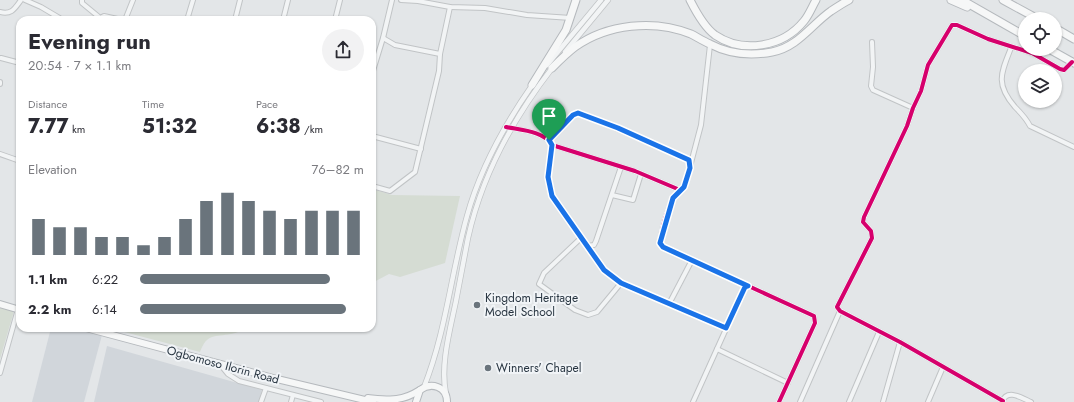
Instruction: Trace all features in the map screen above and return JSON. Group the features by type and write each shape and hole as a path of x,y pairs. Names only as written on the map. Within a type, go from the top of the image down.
{"highway":[{"path":"532,85 566,30 576,0"},
{"path":"690,0 701,19 715,34 736,44 754,46 772,44 783,39 803,22 816,0"},
{"path":"552,68 575,47 598,35 627,26 665,26 692,34 710,45 739,53 774,51 798,41 830,11 850,0"},
{"path":"950,0 984,14"},
{"path":"962,0 1018,32"},
{"path":"1003,0 1025,12"},
{"path":"1010,0 1025,12"},
{"path":"1062,32 1074,39"},
{"path":"1062,56 1073,62"},
{"path":"0,304 16,308"},
{"name":"Ogbomoso Ilorin Road","path":"101,332 277,379 362,398"},
{"path":"362,398 401,400 409,398 430,385 440,388 447,400"},
{"path":"416,402 422,389"},
{"path":"362,398 373,402"}],"street":[{"path":"0,12 4,13 13,11 21,0"},
{"path":"25,0 41,6 57,16"},
{"path":"82,0 82,3 96,16"},
{"path":"127,16 133,0"},
{"path":"188,16 193,0"},
{"path":"235,16 240,0"},
{"path":"284,16 288,0"},
{"path":"336,16 340,0"},
{"path":"376,61 392,0"},
{"path":"401,0 418,0 431,5 486,8 526,15 571,18"},
{"path":"428,0 431,5"},
{"path":"422,389 438,346 458,254 470,207 482,173 506,127 532,85 601,0"},
{"path":"447,400 444,386 446,355 451,322 477,209 491,170 512,128 552,68 608,0"},
{"path":"376,187 390,190 415,172 439,71 440,54 450,7"},
{"path":"1031,402 1012,395 1006,396 1003,402 900,342 840,312 837,306 872,238 871,231 863,222 864,217 902,137 921,91 928,65 952,26 957,25 1011,48 1032,54 1060,70 1064,70 1073,62"},
{"path":"383,38 395,46 440,54"},
{"path":"872,42 873,67 871,86 873,90 913,108"},
{"path":"710,45 701,125 684,187 673,198 660,243 663,247 816,318 779,402"},
{"path":"1011,48 1001,73 1002,86 1009,100 1026,118 1030,126 1074,148"},
{"path":"1,58 16,62"},
{"path":"549,140 573,115 578,113 618,128 689,160 691,164"},
{"path":"506,127 543,136 549,140 552,145 548,177 549,188 557,204 604,270 621,283 726,328"},
{"path":"376,137 421,149"},
{"path":"552,145 642,174 680,190"},
{"path":"0,154 16,160"},
{"path":"587,246 594,245 621,167"},
{"path":"612,195 633,200 642,174"},
{"path":"470,207 477,209"},
{"path":"581,238 544,273 539,284 575,310 588,315 597,312 621,283"},
{"path":"458,254 465,256"},
{"path":"669,304 692,260"},
{"path":"693,402 745,287 748,286"},
{"path":"800,402 840,312"},
{"path":"0,373 16,319"},
{"path":"849,402 879,332"},
{"path":"883,402 900,342"},
{"path":"717,349 788,383"},
{"path":"219,363 228,374 239,381 321,402"},
{"path":"928,402 943,367"},
{"path":"262,402 266,388"},
{"path":"291,402 293,395"}],"shaded area":[{"path":"376,190 392,195 460,196 445,263 400,277 389,274 376,281"},
{"path":"0,308 14,311 0,359"},
{"path":"50,332 90,332 102,335 84,402 32,402"},
{"path":"125,332 237,332 212,337 206,342 200,352"},
{"path":"107,346 262,390 259,402 94,402"}],"cycle path":[{"path":"1003,401 900,342 840,311 837,307 872,238 871,231 863,222 864,217 907,126 921,91 928,65 952,25 957,25 988,39 1032,53 1060,69 1064,70 1072,62"},
{"path":"506,127 538,134 548,140 552,145 635,171 680,190 676,194 669,208 663,226 661,235 663,247 814,316 815,323 779,402"}],"place":[{"name":"Kingdom Heritage Model School","path":"477,305"},
{"name":"Winners' Chapel","path":"488,368"}],"route":[{"path":"578,113 618,128 689,160 691,164 684,187 676,193 673,198 663,227 660,243 663,247 748,286 745,287 726,328 621,283 615,280 604,270 552,196 549,188 548,177 552,145 549,140 573,115 578,113"}]}
